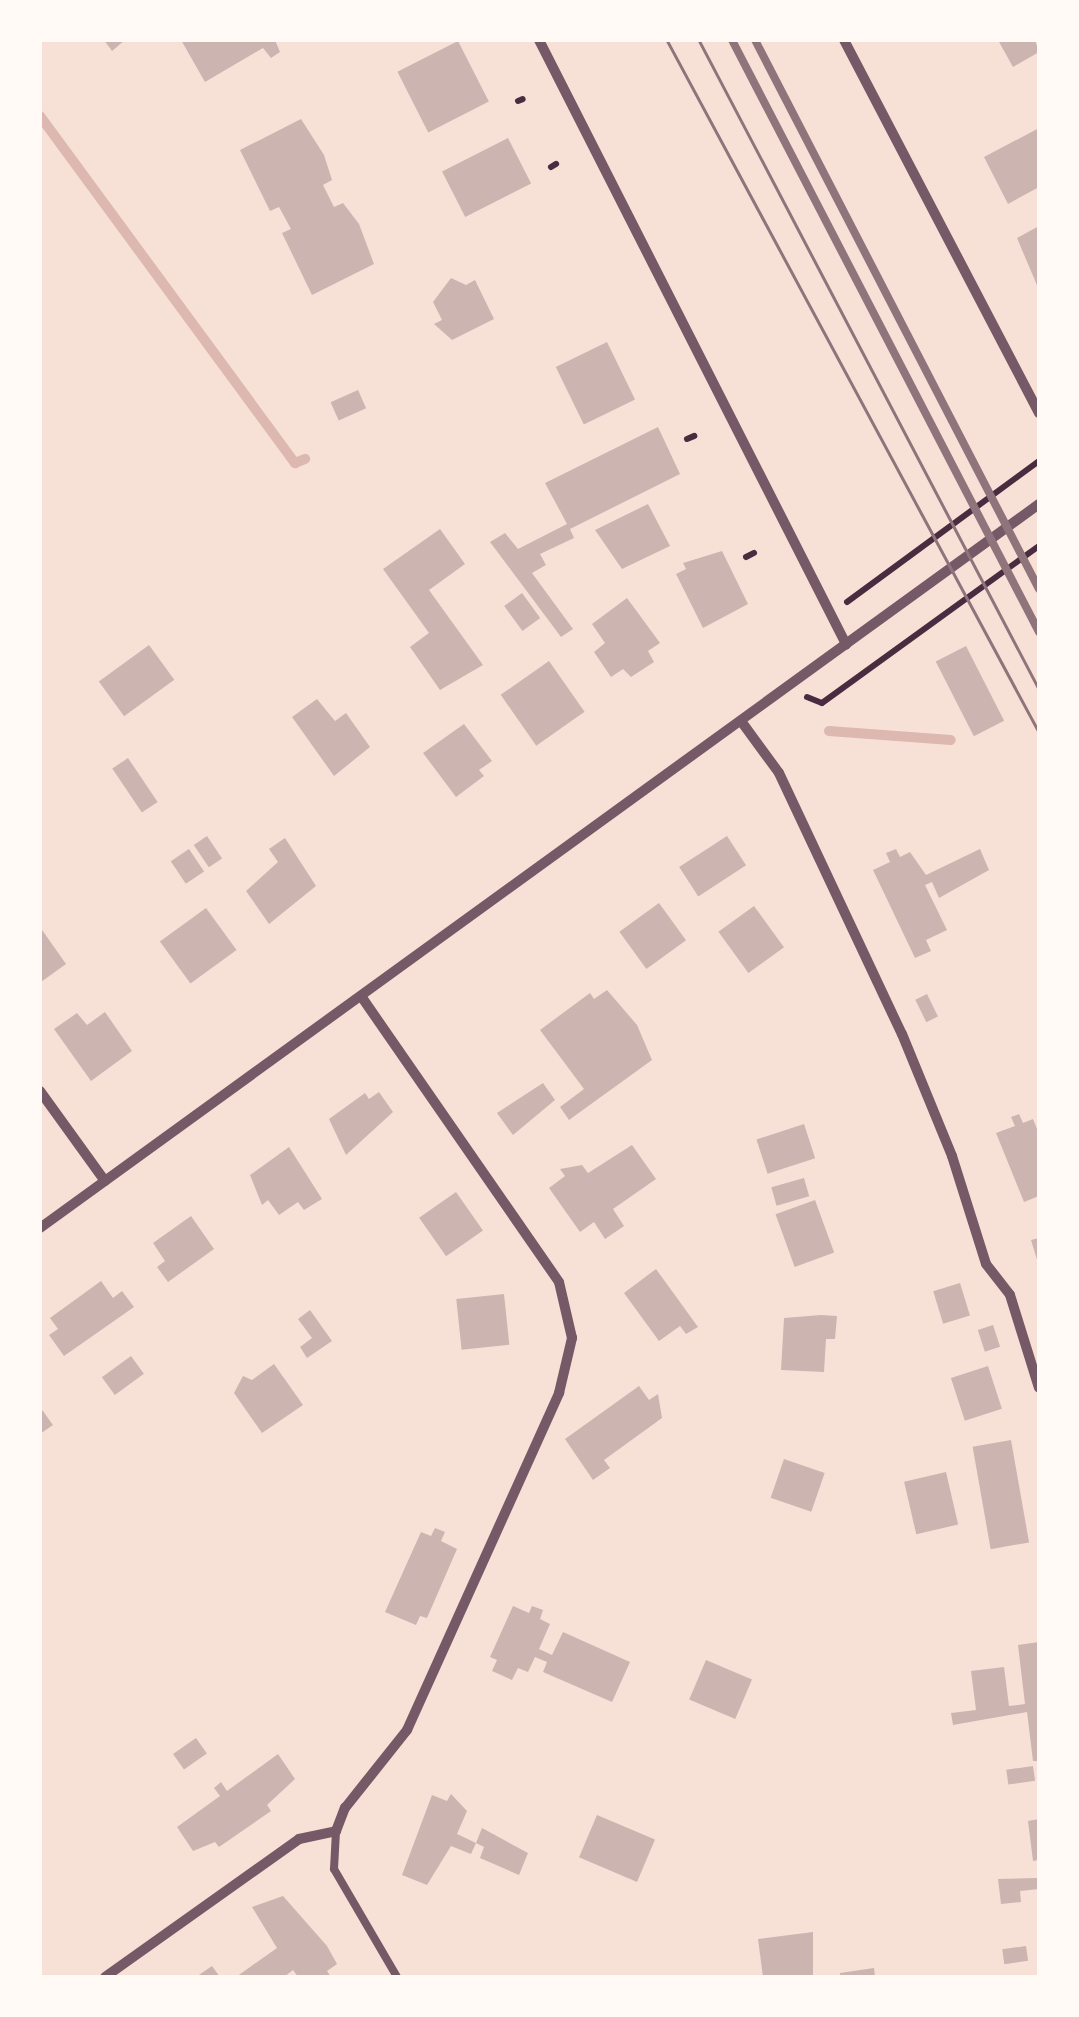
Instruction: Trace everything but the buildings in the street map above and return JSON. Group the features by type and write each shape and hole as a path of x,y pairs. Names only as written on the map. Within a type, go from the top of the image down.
{"street":[{"path":"539,40 828,616 846,644"},
{"path":"844,40 1039,414"},
{"path":"40,1228 364,998 1039,504"},
{"path":"741,721 779,772 902,1034 952,1156 986,1264 1010,1295 1039,1388"},
{"path":"105,1977 300,1839 336,1831 345,1808 409,1726 559,1393 572,1338 559,1282 364,998"},
{"path":"40,1091 105,1182"}],"lane":[{"path":"336,1831 334,1869 397,1977"}],"path":[{"path":"828,616 1039,460"},
{"path":"822,702 1039,546"}],"waterway":[{"path":"40,116 295,463 305,459"},
{"path":"829,731 951,740"}],"tram line":[{"path":"667,40 1039,732"},
{"path":"699,40 1039,689"}],"railway":[{"path":"732,40 1039,632"},
{"path":"755,40 1039,589"}]}
